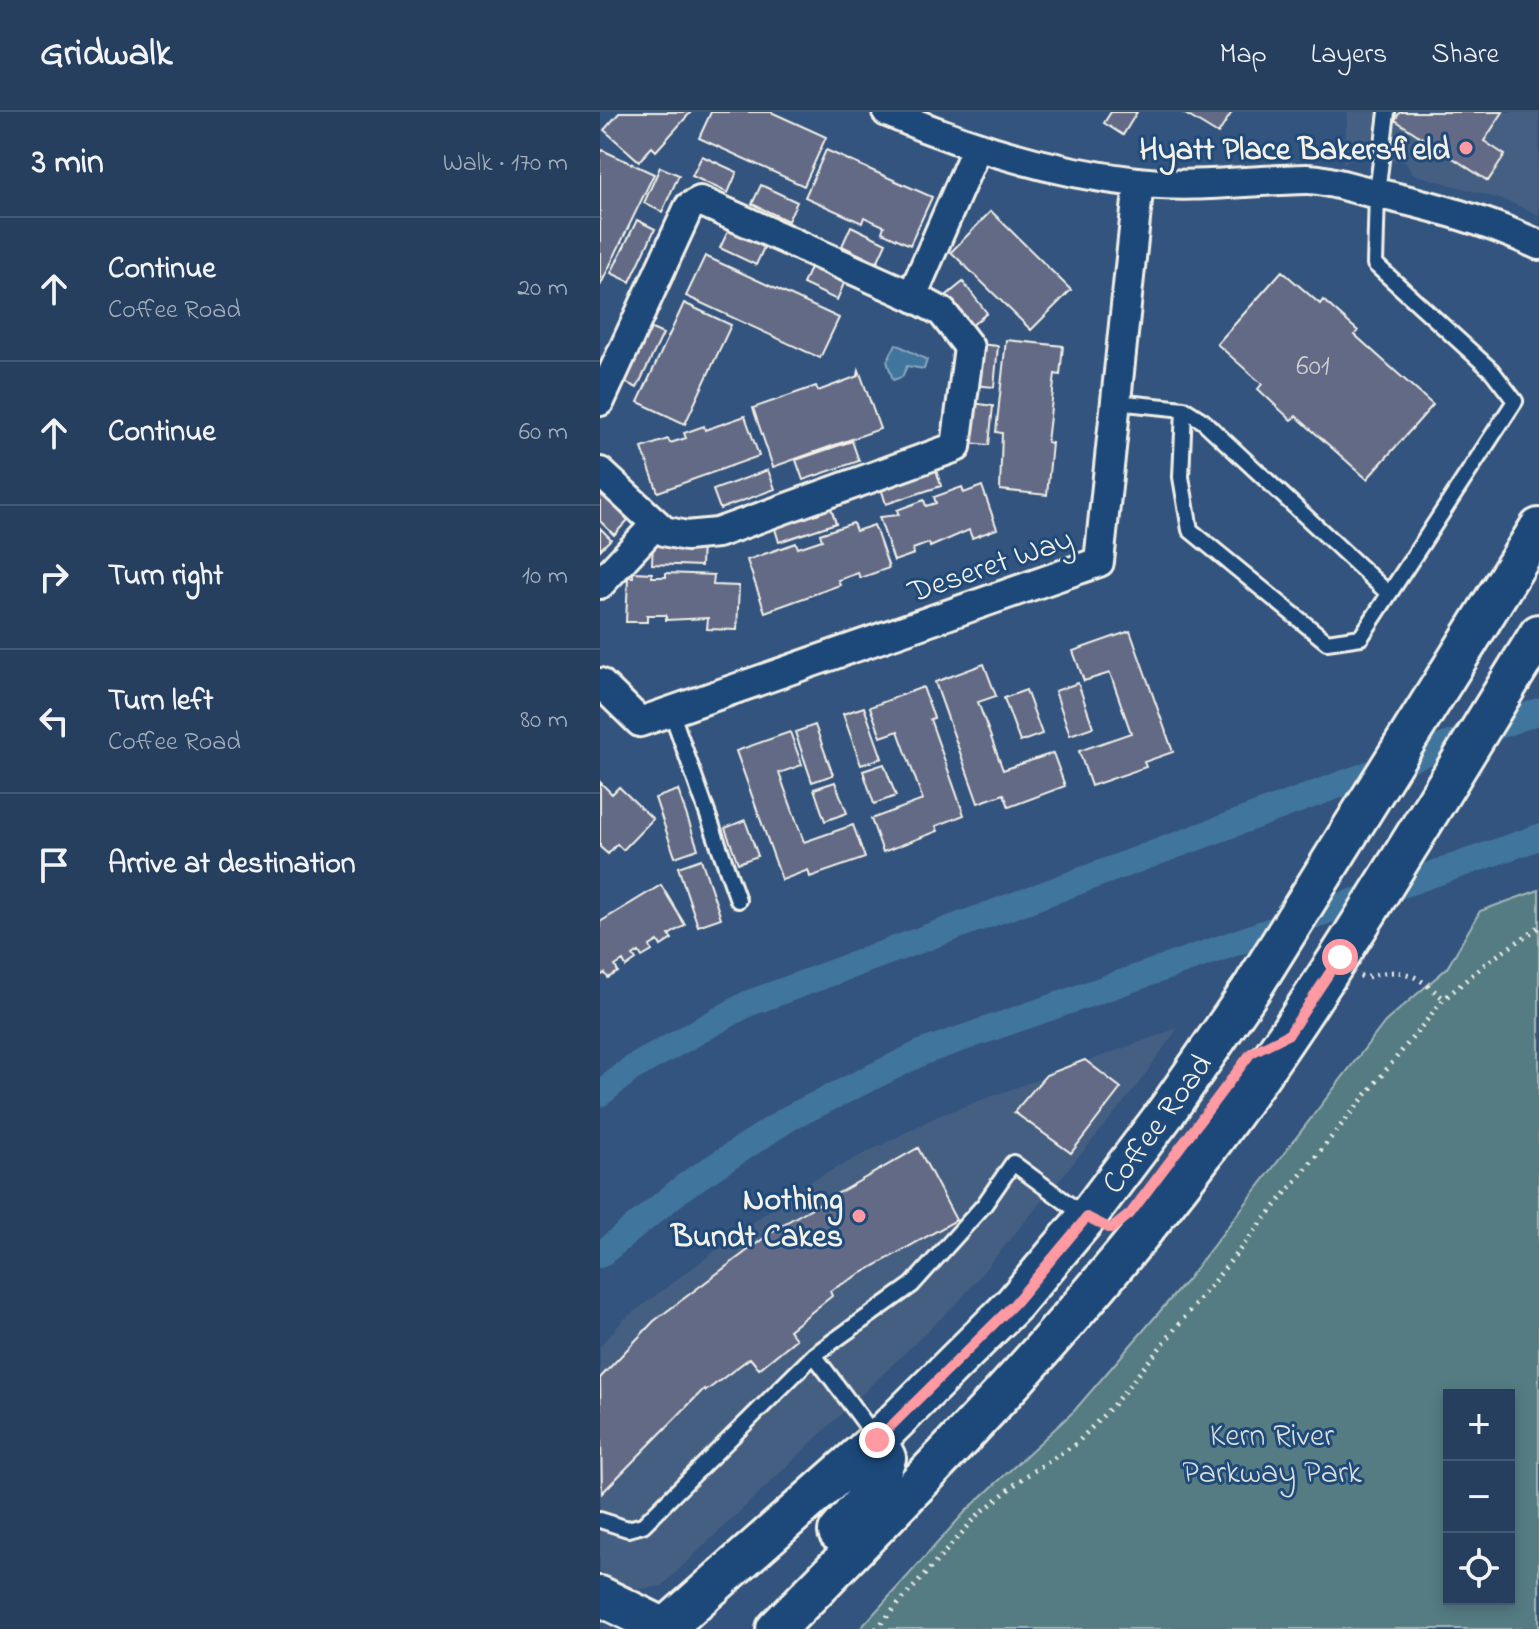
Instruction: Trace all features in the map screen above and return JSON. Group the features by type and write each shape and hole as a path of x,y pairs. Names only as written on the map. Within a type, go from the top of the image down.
{"main road":[{"name":"Coffee Road","path":"665,1628 877,1440 1014,1304 1087,1217 1167,1111 1254,985 1539,528"},
{"name":"Coffee Road","path":"776,1629 1050,1343 1190,1172 1338,960 1539,634"},
{"path":"1087,1217 1111,1229 1130,1214 1251,1053 1289,1034"},
{"path":"816,1588 818,1555 875,1489 886,1458 877,1440"},
{"path":"600,1596 665,1628"}],"street":[{"path":"887,112 977,147 1084,175 1204,187 1310,179 1473,217 1539,245"},
{"path":"912,296 977,147"},
{"name":"Deseret Way","path":"600,683 640,722 1099,562 1139,182"},
{"path":"600,401 694,202 700,201 942,312 969,347 956,447 950,453 717,533 676,535 656,524 600,472"},
{"path":"600,584 656,524"}],"lane":[{"path":"1184,409 1181,477 1190,530 1327,642 1361,637 1515,401 1492,371 1375,264 1377,193 1387,112"},
{"path":"1116,402 1184,409 1203,421 1389,594"},
{"path":"671,711 738,900"},
{"path":"600,1520 628,1529 643,1525 814,1355 912,1285 984,1205 1013,1163 1087,1217"},
{"path":"814,1355 877,1440"}],"path":[{"path":"876,1629 979,1514 1024,1477 1076,1444 1114,1404 1444,999 1485,964 1539,927"},
{"path":"1338,960 1364,978 1395,971 1413,974 1444,999"}],"shaded area":[{"path":"1348,112 1539,112 1539,215 1507,201 1413,174 1405,162 1357,155 1343,164"},
{"path":"896,344 927,360 924,369 907,366 902,377 893,380 887,361"},
{"path":"1178,1028 1133,1091 959,1301 662,1586 634,1590 600,1572 600,1346 623,1320 803,1185 938,1116"}],"green space":[{"name":"Kern River Parkway Park","path":"1539,890 1539,1629 860,1629 966,1511 1074,1411 1186,1281 1385,1022 1447,968 1480,911"}],"building":[{"path":"620,112 691,112 656,151 652,147 639,161 604,130"},
{"path":"711,112 771,112 826,137 804,186 699,138"},
{"path":"1111,112 1137,112 1123,135 1104,123"},
{"path":"1182,112 1232,112 1218,134"},
{"name":"Hyatt Place Bakersfield","path":"1400,112 1503,112 1484,141 1505,155 1488,181 1395,120"},
{"path":"602,150 654,174 600,286 600,154"},
{"path":"826,150 932,197 910,245 882,232 884,226 864,217 862,223 805,197"},
{"path":"702,156 737,172 728,193 692,176"},
{"path":"660,167 679,175 662,212 644,203"},
{"path":"761,185 797,202 788,221 752,204"},
{"path":"991,211 1071,290 1031,330 951,252"},
{"path":"637,220 655,229 630,282 611,273"},
{"path":"851,226 886,243 877,263 842,246"},
{"path":"730,227 766,243 756,265 720,248"},
{"path":"705,256 839,318 820,358 686,296"},
{"path":"811,265 845,281 837,300 803,284"},
{"path":"1282,271 1320,304 1323,300 1358,331 1355,335 1433,405 1367,479 1296,416 1291,420 1258,389 1262,384 1217,344"},
{"path":"963,282 987,313 971,326 947,295"},
{"path":"684,303 731,325 685,424 638,402"},
{"path":"645,326 663,334 637,388 620,380"},
{"path":"1006,340 1063,346 1060,375 1055,374 1047,442 1052,443 1047,495 1000,490 1002,433 996,432"},
{"path":"978,344 998,346 994,387 974,385"},
{"path":"859,370 880,429 773,467 753,408 816,386 818,391 858,376"},
{"path":"973,403 993,406 989,445 969,443"},
{"path":"745,416 759,456 658,492 642,448 668,439 670,443 686,438 684,433 704,426 705,430"},
{"path":"852,441 859,461 803,480 796,460"},
{"path":"935,466 941,486 886,504 880,485"},
{"path":"768,470 775,489 720,509 713,490"},
{"path":"982,486 997,529 972,538 969,530 930,547 929,543 913,549 914,554 894,561 879,517 899,515 897,510 924,500 926,506 936,503 934,497 962,487 964,493"},
{"path":"600,492 628,520 614,535 600,521"},
{"path":"829,502 836,523 779,542 773,522"},
{"path":"853,523 856,531 874,525 889,568 860,578 858,573 838,580 840,585 765,612 747,560 796,543 798,548 822,540 820,534"},
{"path":"600,528 611,539 600,550"},
{"path":"653,541 702,543 701,566 652,564"},
{"path":"633,572 652,573 652,577 666,577 666,573 714,575 713,585 739,586 737,630 707,629 708,618 666,620 666,615 647,615 647,622 626,622 628,577 633,577"},
{"path":"1130,631 1173,752 1144,762 1146,767 1091,786 1079,751 1131,733 1110,673 1084,681 1073,651"},
{"path":"984,664 996,696 978,702 1003,770 1053,753 1065,786 1009,807 1004,794 978,803 935,682"},
{"path":"1078,683 1093,727 1070,735 1055,691"},
{"path":"923,687 934,718 930,719 964,815 936,826 938,831 883,852 871,819 923,800 898,731 881,737 870,707"},
{"path":"1026,690 1042,734 1020,742 1004,698"},
{"path":"864,707 882,758 861,765 843,714"},
{"path":"815,725 833,775 812,782 795,732"},
{"path":"790,732 802,765 779,773 804,842 853,825 865,858 810,877 808,870 782,880 736,751"},
{"path":"884,764 896,796 874,804 863,771"},
{"path":"600,782 612,794 619,787 653,819 623,850 617,844 608,854 600,847"},
{"path":"835,782 847,813 825,821 814,789"},
{"path":"678,790 698,849 675,857 655,798"},
{"path":"745,820 758,856 738,863 725,828"},
{"path":"701,859 721,918 698,926 678,867"},
{"path":"661,885 685,925 669,935 672,939 661,946 658,941 650,946 652,951 642,957 639,952 633,956 636,960 626,967 623,961 615,966 618,972 608,978 605,973 600,976 600,922"},
{"path":"1085,1060 1121,1088 1071,1153 1014,1112 1046,1075"},
{"path":"918,1148 956,1220 830,1291 832,1296 789,1330 796,1339 759,1369 750,1358 706,1391 704,1389 602,1493 600,1378 654,1321 780,1226"}],"waterway":[{"path":"600,1094 631,1069 747,1004 1539,711"},
{"path":"600,1255 686,1185 789,1118 923,1052 1539,837"}],"place":[{"name":"Hyatt Place Bakersfield","path":"1466,148"},
{"name":"Nothing Bundt Cakes","path":"859,1216"}],"route":[{"path":"877,1440 1014,1304 1087,1217 1111,1229 1130,1214 1251,1053 1289,1034 1340,957"}]}
